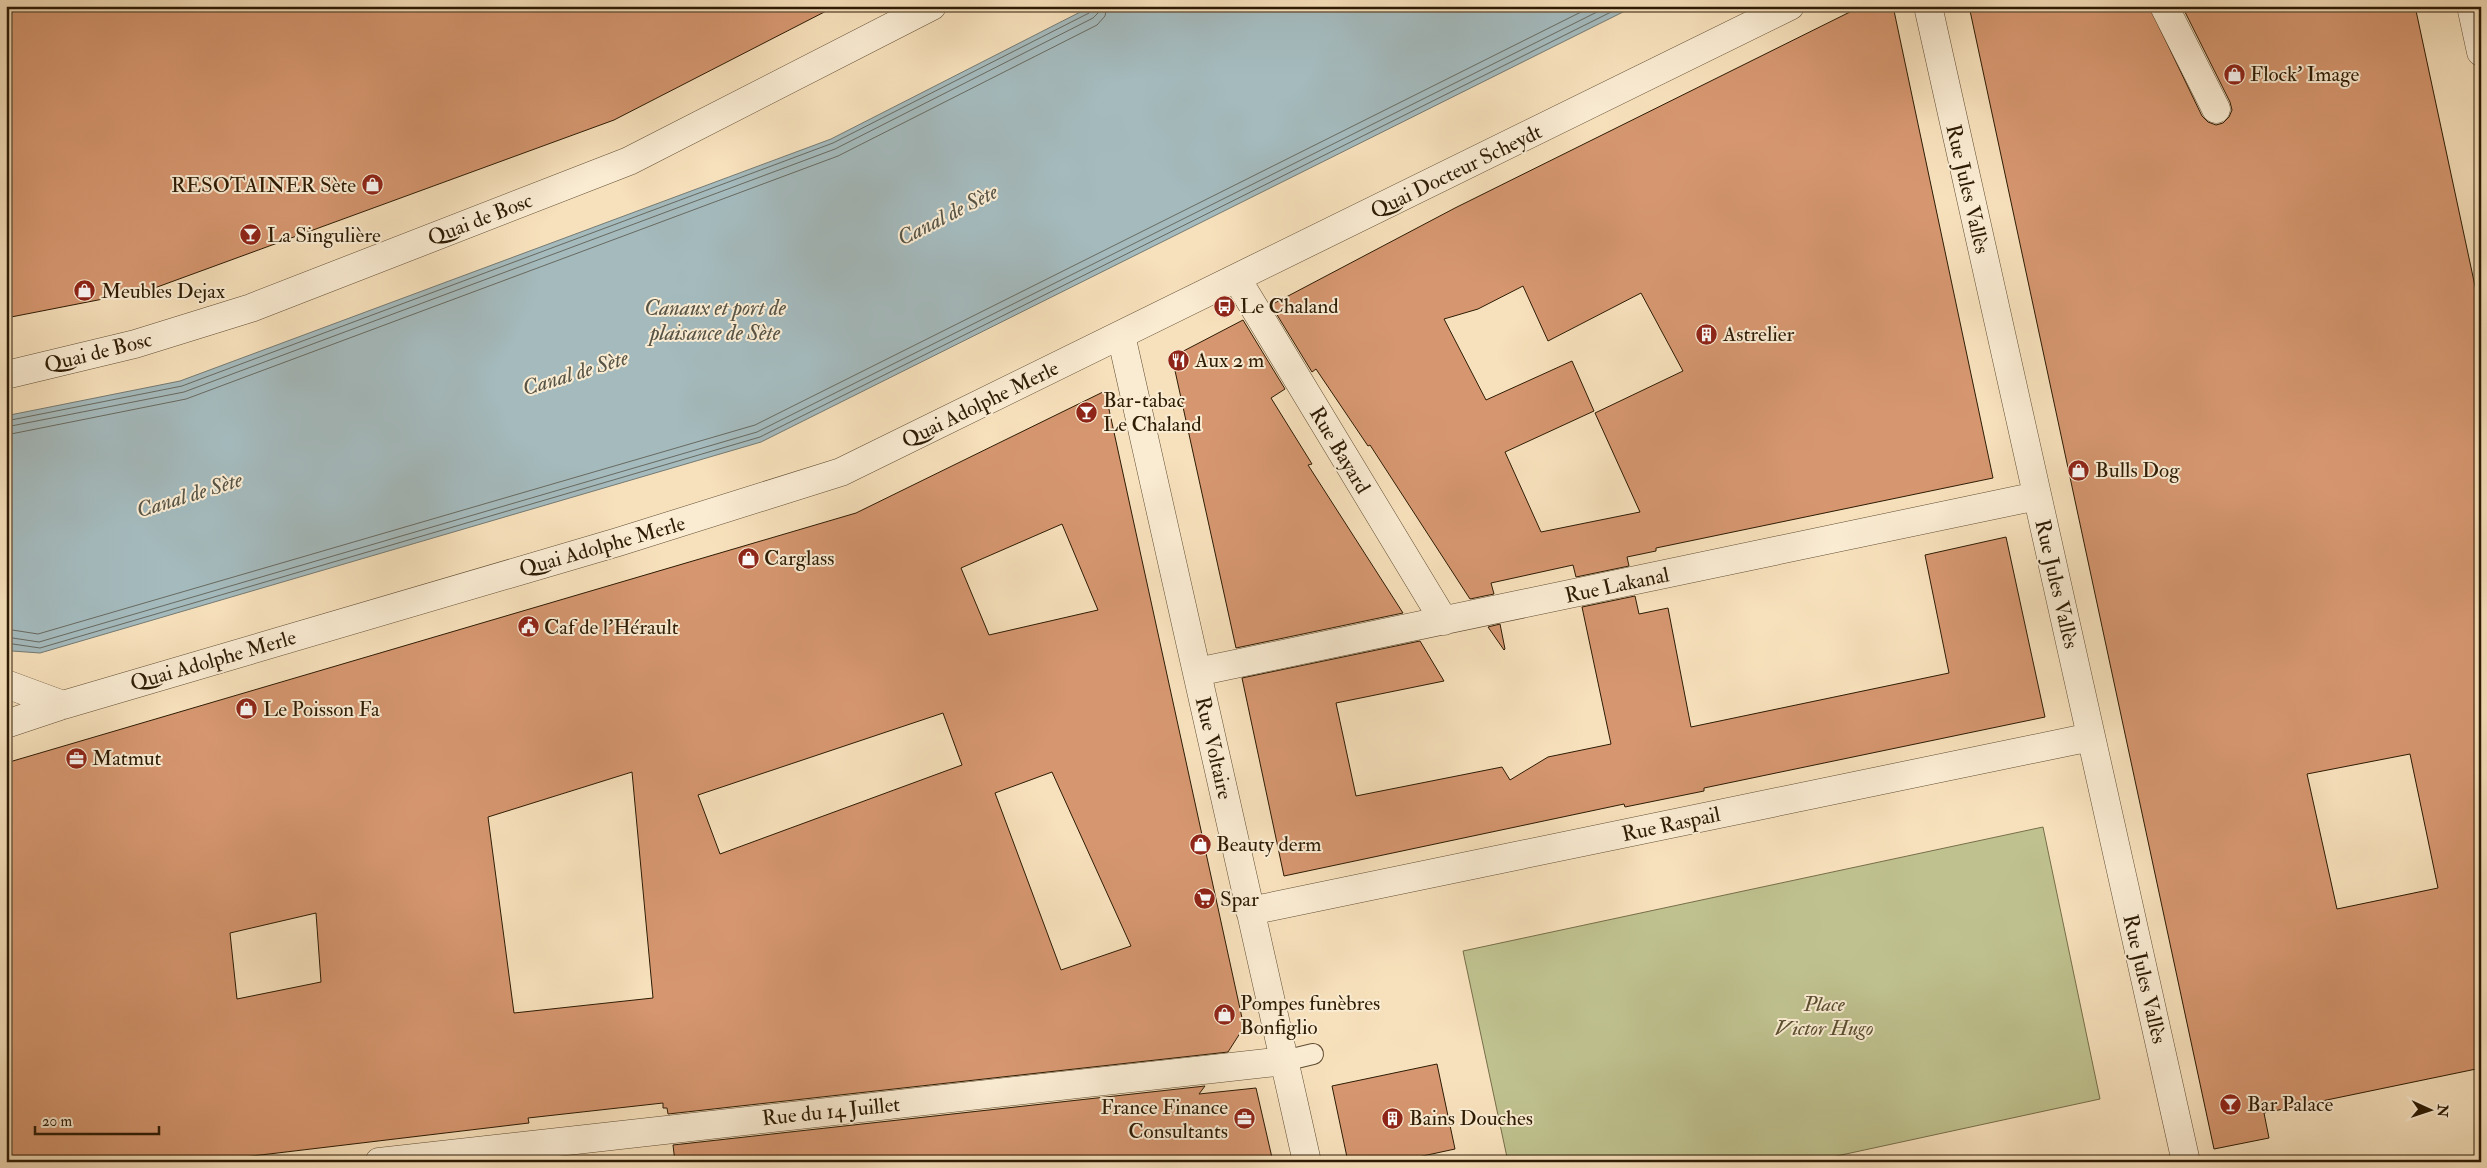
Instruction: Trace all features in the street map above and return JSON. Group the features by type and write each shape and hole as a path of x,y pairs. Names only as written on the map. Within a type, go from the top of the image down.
{"street":[{"name":"Quai de Bosc","path":"6,375 135,344 252,308 629,161 932,6"},
{"name":"Quai Docteur Scheydt","path":"1121,335 1769,14 1790,6"},
{"name":"Rue Jules Vallès","path":"1928,6 2186,1162"},
{"path":"2164,6 2216,109"},
{"path":"2471,6 2481,52"},
{"name":"Rue Bayard","path":"1237,279 1444,621"},
{"name":"Rue Voltaire","path":"1121,335 1307,1162"},
{"name":"Quai Adolphe Merle","path":"6,724 62,704 636,536 841,472 1121,335"},
{"name":"Rue Lakanal","path":"1197,672 2037,496"},
{"path":"6,684 62,704"},
{"name":"Rue Raspail","path":"1250,910 2091,738"},
{"name":"Rue du 14 Juillet","path":"378,1162 1284,1060"}],"lane":[{"path":"1284,1060 1313,1054"}],"green space":[{"name":"Place Victor Hugo","path":"2043,827 2100,1099 1809,1162 1508,1162 1463,951"}],"water":[{"name":"Canaux et port de plaisance de Sète","path":"1092,6 1635,6 761,442 40,653 12,651 6,647 6,417 180,381 831,139"}],"building":[{"path":"6,6 836,6 614,120 149,290 6,318"},
{"path":"1862,6 1893,6 1993,478 1656,548 1656,551 1627,557 1629,566 1576,577 1573,565 1491,583 1494,594 1470,599 1370,445 1368,446 1316,369 1312,372 1271,305 1455,208","holes":["1523,286 1548,341 1641,293 1683,371 1595,413 1640,512 1541,532 1505,452 1594,411 1572,361 1486,400 1444,319 1478,309"]},
{"path":"1969,6 2149,6 2202,116 2208,122 2216,125 2223,123 2229,117 2232,110 2230,102 2182,6 2415,6 2481,314 2481,1068 2264,1113 2269,1138 2214,1149","holes":["2410,754 2438,888 2337,909 2307,774"]},
{"path":"1243,320 1285,389 1271,398 1312,464 1308,465 1403,613 1236,648 1172,357"},
{"path":"1105,391 1244,1027 1228,1052 668,1114 667,1108 663,1108 663,1103 528,1118 529,1123 202,1162 6,1162 6,763 856,513","holes":["1062,524 1098,610 989,635 961,568","943,713 962,765 720,854 698,795","632,772 653,998 514,1013 488,817","1052,772 1131,946 1061,970 995,793","316,913 321,982 237,999 230,933"]},
{"path":"2006,537 2045,717 1704,788 1704,791 1625,807 1624,804 1284,876 1242,678 1420,641 1444,681 1336,703 1356,796 1502,767 1510,780 1548,757 1611,744 1582,607 1635,596 1639,614 1668,608 1691,727 1949,673 1925,555"},
{"path":"1500,624 1505,649 1504,650 1488,627"},
{"name":"Bains Douches","path":"1437,1064 1455,1149 1395,1162 1348,1162 1332,1086"},
{"path":"1205,1086 1199,1094 1256,1088 1273,1162 675,1162 673,1145"}],"place":[{"name":"Flock' Image","path":"2234,74"},
{"name":"RESOTAINER Sète","path":"372,185"},
{"name":"La Singulière","path":"251,235"},
{"name":"Meubles Dejax","path":"85,291"},
{"name":"Le Chaland","path":"1224,306"},
{"name":"Astrelier","path":"1707,334"},
{"name":"Aux 2 m","path":"1179,360"},
{"name":"Bar-tabac Le Chaland","path":"1087,412"},
{"name":"Bulls Dog","path":"2079,470"},
{"name":"Carglass","path":"748,558"},
{"name":"Caf de l'Hérault","path":"528,627"},
{"name":"Le Poisson Fa","path":"247,709"},
{"name":"Matmut","path":"76,758"},
{"name":"Beauty derm","path":"1200,844"},
{"name":"Spar","path":"1204,899"},
{"name":"Pompes funèbres Bonfiglio","path":"1224,1015"},
{"name":"Bar Palace","path":"2231,1104"},
{"name":"Bains Douches","path":"1393,1118"},
{"name":"France Finance Consultants","path":"1244,1119"}],"water label":[{"name":"Canal de Sète","path":"947,214"},
{"name":"Canal de Sète","path":"575,372"},
{"name":"Canal de Sète","path":"189,494"}]}
